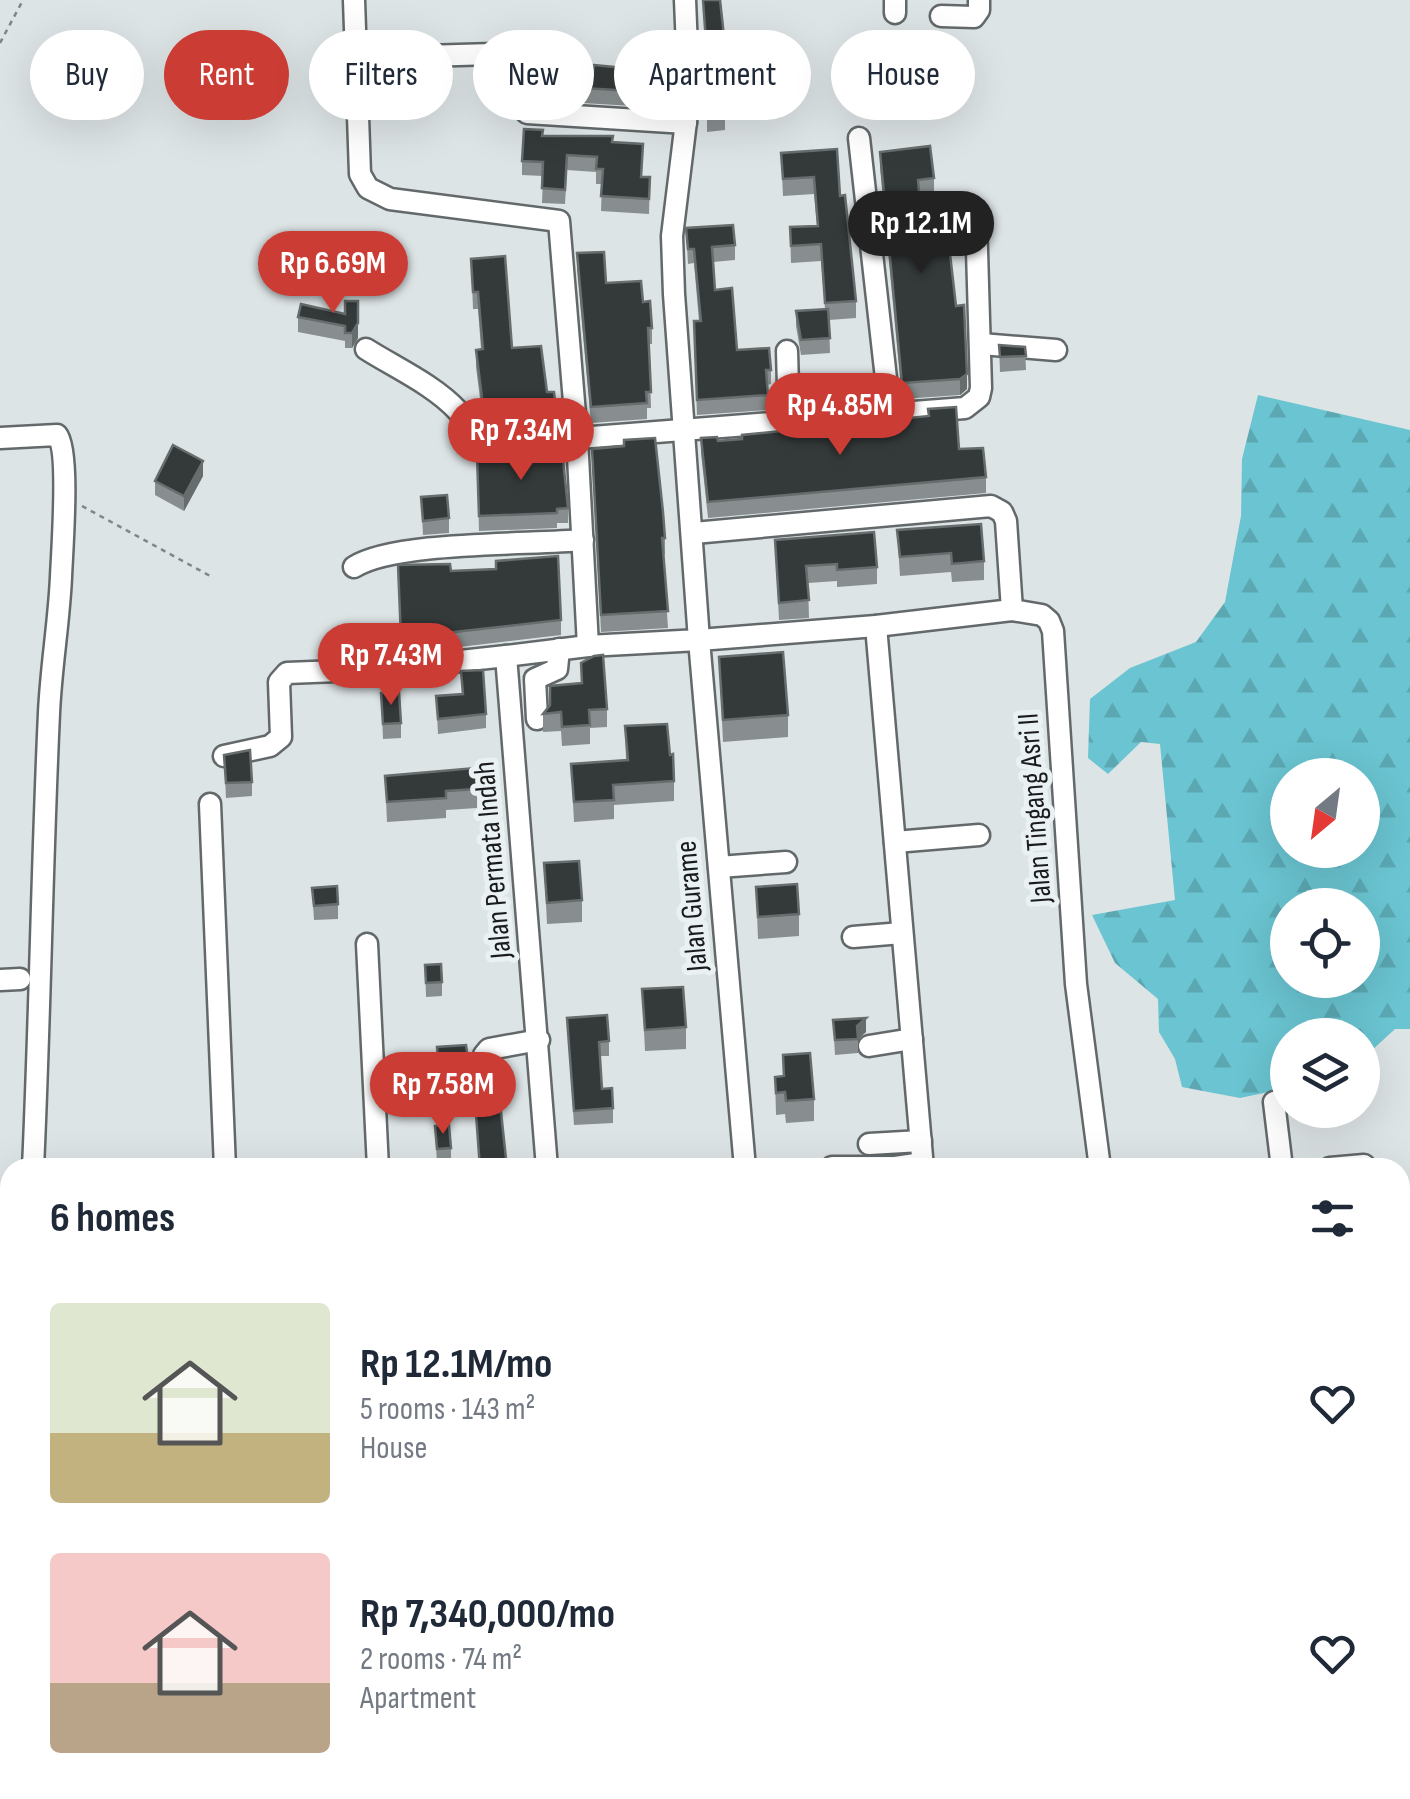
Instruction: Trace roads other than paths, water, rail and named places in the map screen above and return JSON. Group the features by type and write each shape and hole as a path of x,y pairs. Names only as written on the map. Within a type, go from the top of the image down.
{"street":[{"path":"354,0 355,30"},
{"name":"Jalan Gurame","path":"685,0 689,97 672,236 674,294 699,640 744,1158"},
{"path":"940,16 974,17 979,0"},
{"path":"453,55 493,54 505,62 518,104 527,114 686,123"},
{"path":"358,120 360,174 374,194 390,200 559,220 577,438 588,646"},
{"path":"859,138 890,414"},
{"path":"366,349 447,401 483,444 494,446 966,408 974,403 981,388 976,216"},
{"path":"981,344 1056,350"},
{"path":"786,351 788,423"},
{"path":"0,438 60,438 63,496 61,575 51,671 34,1158"},
{"path":"537,719 535,679 558,659 588,646 876,626 1012,610 1006,521 1002,512 991,506 694,533"},
{"path":"354,567 373,557 416,551 582,540"},
{"name":"Jalan Tingang Asri II","path":"1012,610 1042,615 1054,631 1076,984 1099,1158"},
{"path":"876,626 922,1158"},
{"path":"224,756 270,746 281,737 279,682 286,673 388,669 506,656 558,659 582,668"},
{"name":"Jalan Permata Indah","path":"506,656 546,1158"},
{"path":"210,804 225,1158"},
{"path":"895,842 979,835"},
{"path":"719,867 786,862"},
{"path":"853,937 902,933"},
{"path":"366,944 377,1158"},
{"path":"868,1046 912,1039"},
{"path":"482,1070 484,1055 490,1049 538,1040"},
{"path":"1277,1128 1281,1158"},
{"path":"869,1144 921,1141"}]}
